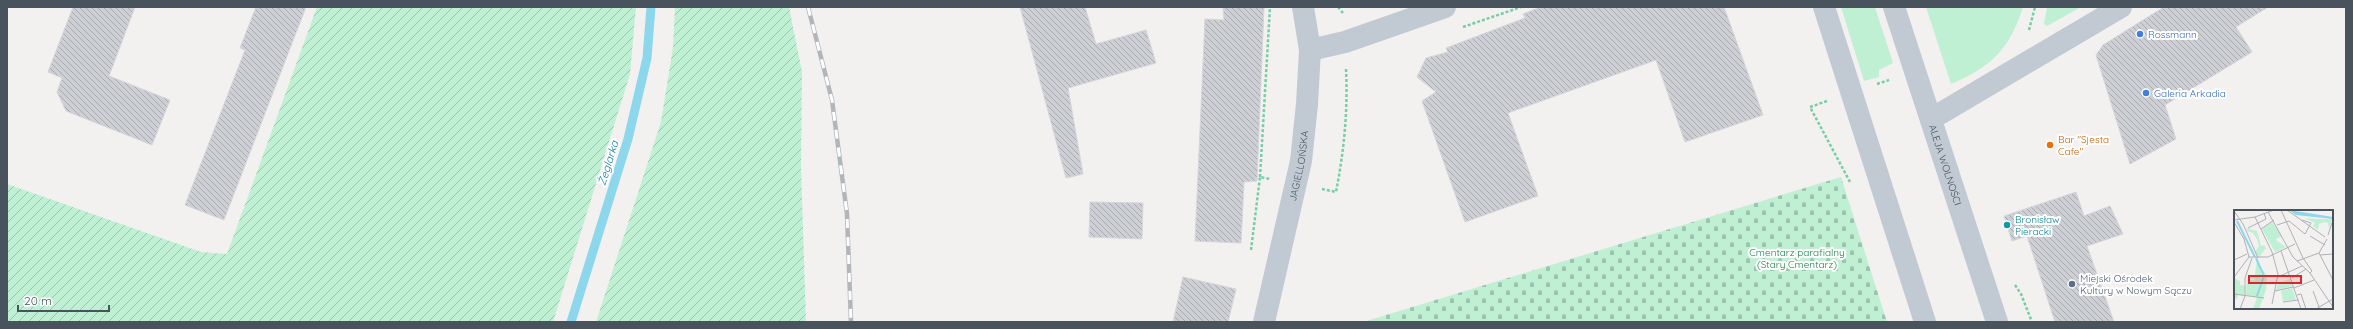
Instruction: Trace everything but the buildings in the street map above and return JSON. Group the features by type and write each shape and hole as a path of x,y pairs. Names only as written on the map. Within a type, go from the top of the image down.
{"street":[{"name":"JAGIELLOŃSKA","path":"1264,322 1303,147 1310,50 1303,7"},
{"path":"1310,50 1345,42 1445,7"},
{"path":"1824,7 1925,322"},
{"name":"ALEJA WOLNOŚCI","path":"1894,7 1996,322"},
{"path":"1930,119 2121,7"}],"path":[{"path":"1260,177 1270,7"},
{"path":"1295,184 1336,192 1343,158 1346,118 1347,92 1345,42"}],"green space":[{"path":"317,7 636,7 630,74 553,322 7,322 7,184 201,252 227,254"},
{"path":"675,7 789,7 802,72 801,167 806,322 596,322 661,122 673,47"},
{"path":"1841,7 1875,7 1893,63 1879,70 1879,77 1864,81"},
{"path":"1926,7 2023,7 2012,34 1997,55 1977,71 1951,84"},
{"path":"2047,7 2081,7 2047,26 2044,24"},
{"name":"Cmentarz parafialny (Stary Cmentarz)","path":"1841,177 1887,322 1363,322"}],"waterway":[{"name":"Żeglarka","path":"571,322 628,139 647,58 651,7"}],"railway":[{"path":"808,7 832,100 847,214 851,322"}],"place":[{"name":"Rossmann","path":"2140,34"},
{"name":"Galeria Arkadia","path":"2146,93"},
{"name":"Bar \"Sjesta Cafe\"","path":"2050,145"},
{"name":"Bronisław Pieracki","path":"2007,225"},
{"name":"Miejski Ośrodek Kultury w Nowym Sączu","path":"2072,284"}]}
